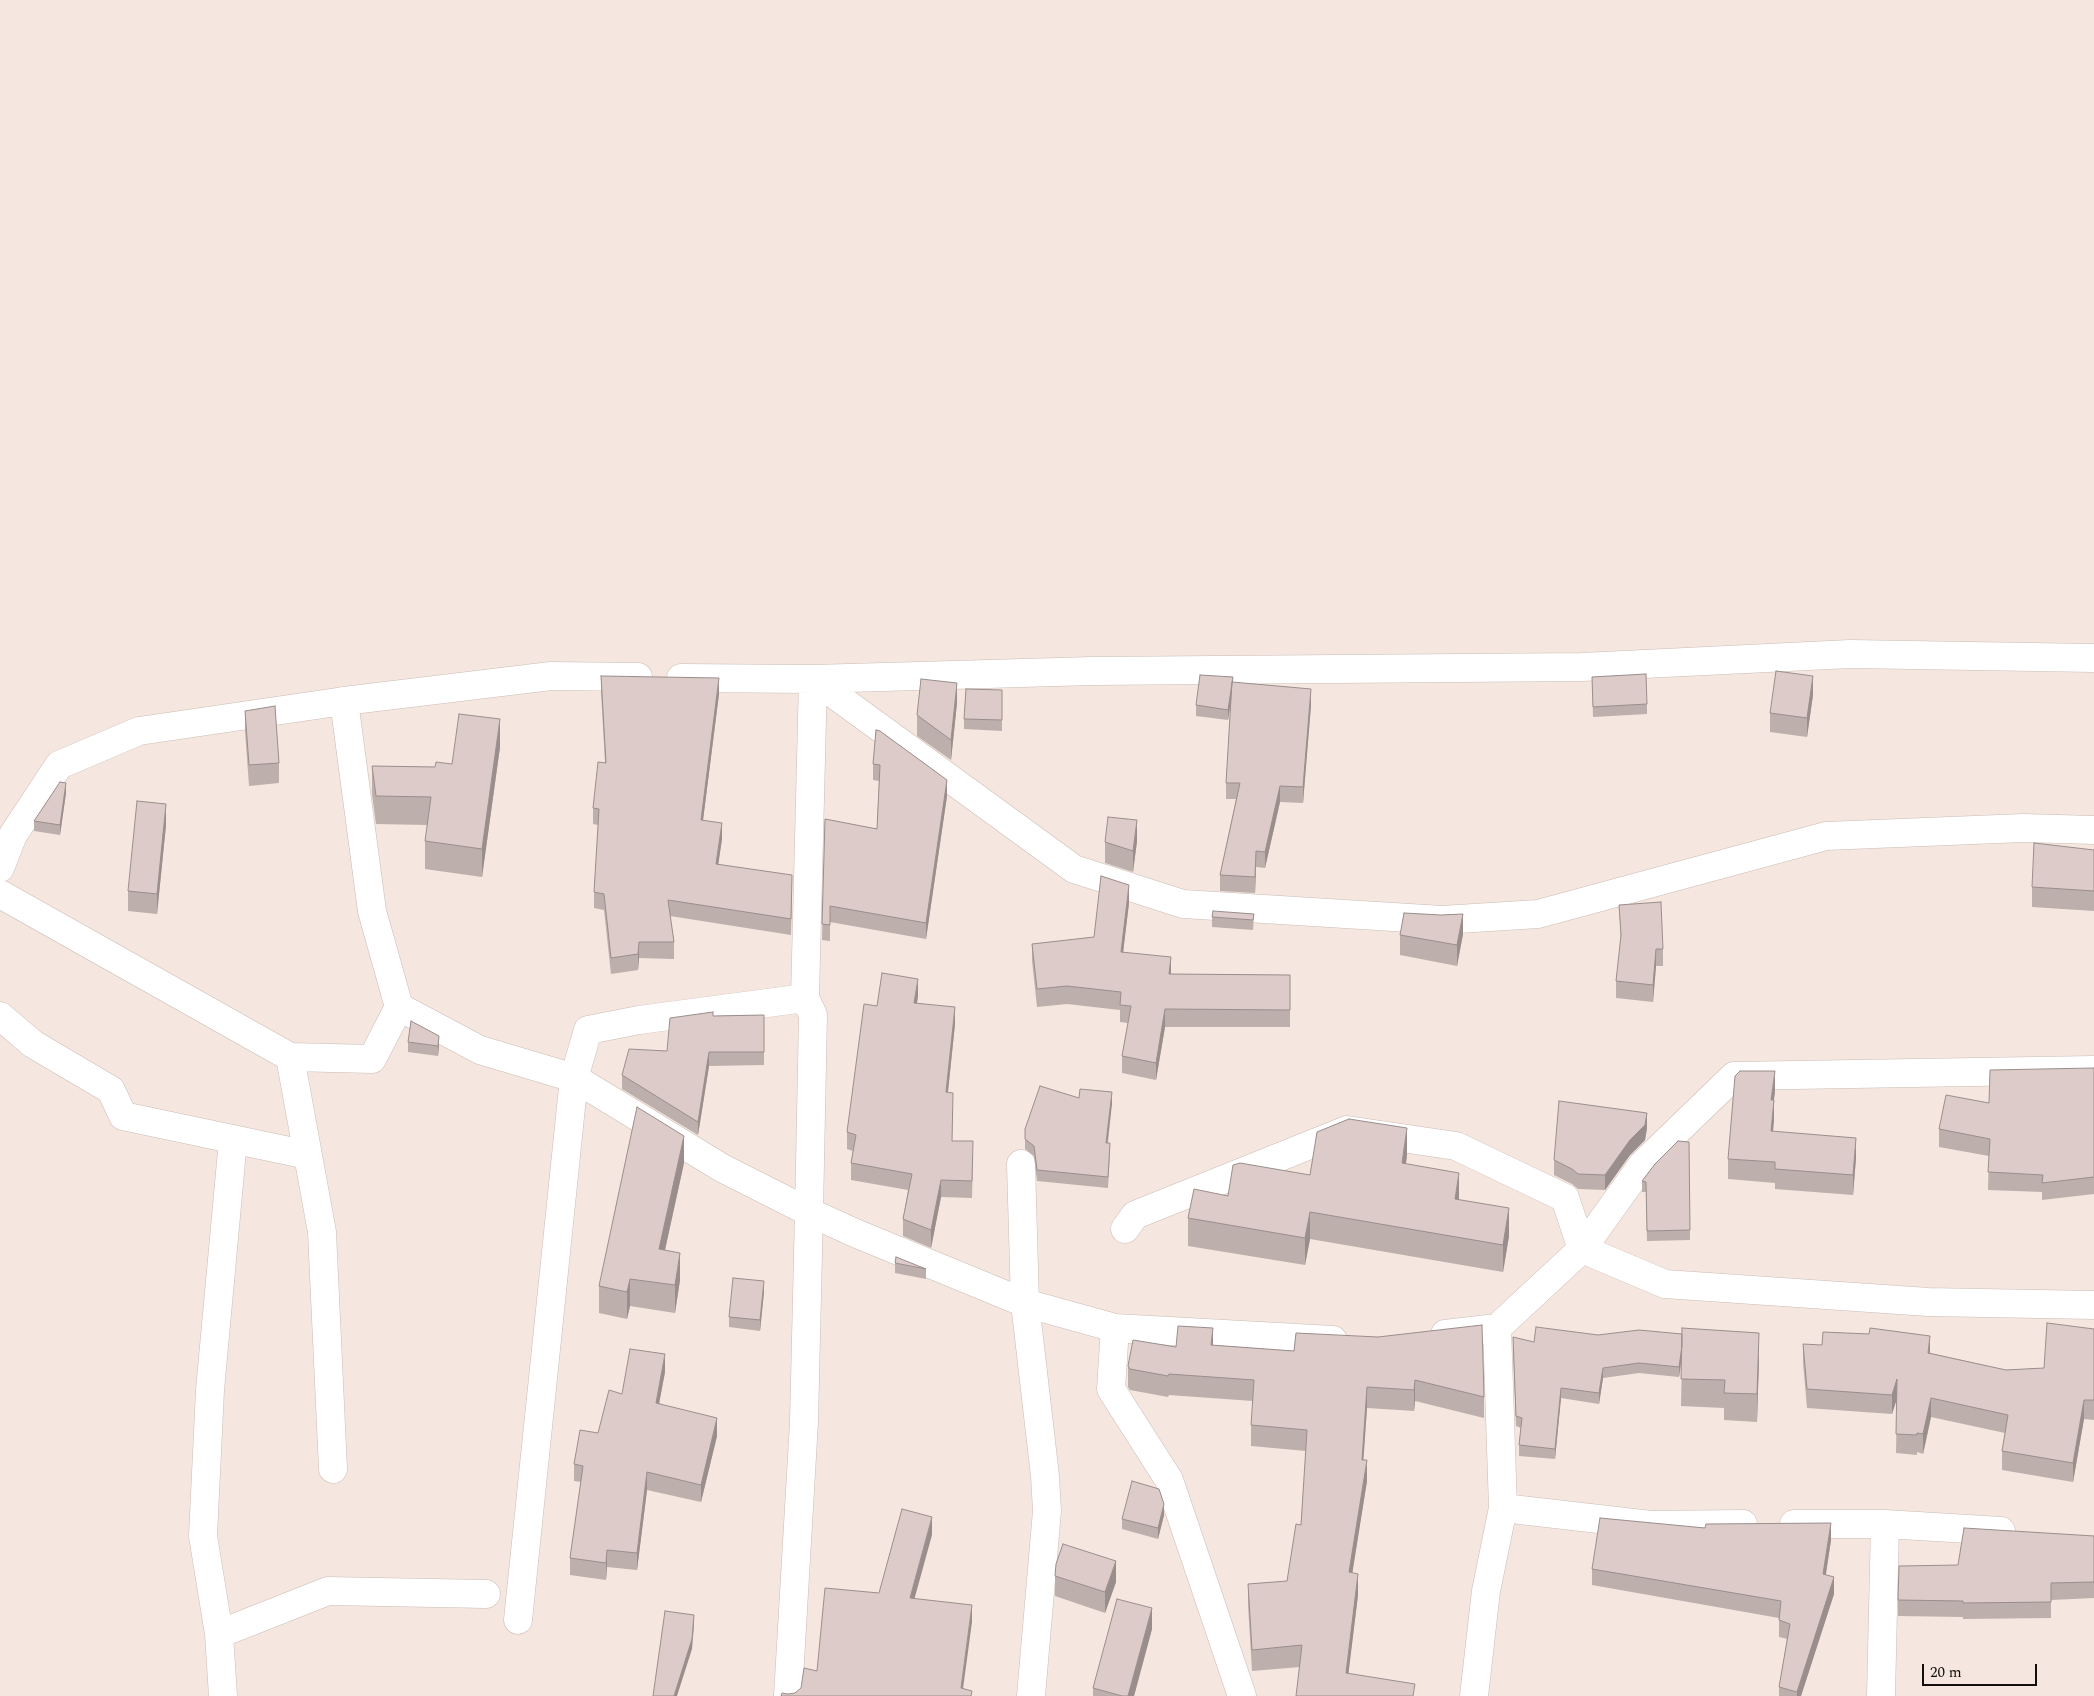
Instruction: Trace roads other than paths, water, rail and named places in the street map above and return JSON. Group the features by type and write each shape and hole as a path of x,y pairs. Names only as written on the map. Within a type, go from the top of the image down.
{"street":[{"path":"0,868 13,834 59,765 139,731 344,701 551,676 813,679 1092,671 1582,666 1850,654 2094,658"},
{"path":"813,679 1074,869 1182,904 1442,920 1538,914 1826,836 2023,828 2094,830"},
{"path":"788,1696 804,1422 813,1015 805,998 813,679"},
{"path":"0,894 290,1057 372,1059 399,1008 372,911 344,701"},
{"path":"518,1620 574,1078 588,1030 639,1020 805,998"},
{"path":"399,1008 480,1050 574,1078 722,1168 809,1212 855,1233 1026,1303 1115,1328 1357,1342"},
{"path":"0,1016 34,1044 111,1090 122,1116 308,1155"},
{"path":"290,1057 322,1232 333,1469"},
{"path":"1423,1337 1497,1328 1582,1249 1643,1164 1734,1076 2094,1070"},
{"path":"1126,1229 1135,1215 1347,1130 1456,1146 1565,1198 1582,1249 1665,1284 1928,1302 2094,1305"},
{"path":"223,1696 219,1634 203,1536 210,1390 233,1140"},
{"path":"1021,1164 1026,1303 1045,1476 1047,1511 1030,1696"},
{"path":"1115,1328 1111,1389 1169,1480 1242,1696"},
{"path":"1474,1696 1486,1591 1503,1508 1497,1328"},
{"path":"1503,1508 1651,1525 1885,1524 2024,1533"},
{"path":"1881,1696 1885,1524"},
{"path":"219,1634 328,1591 486,1594"}]}
